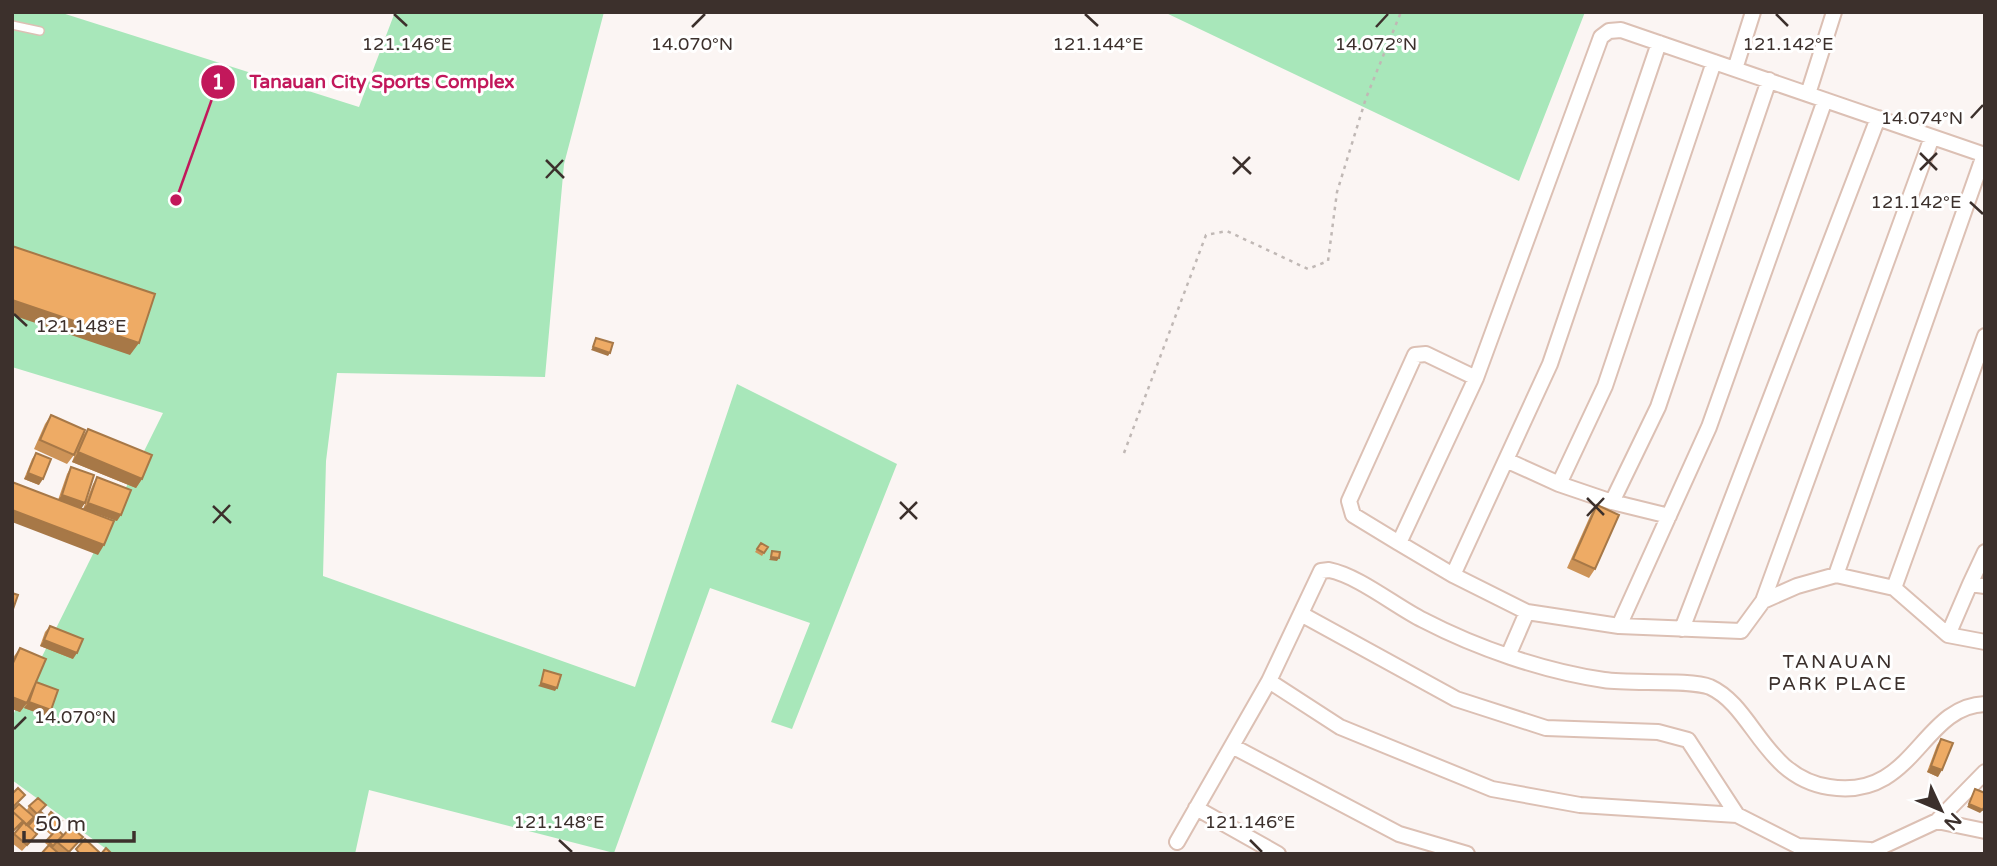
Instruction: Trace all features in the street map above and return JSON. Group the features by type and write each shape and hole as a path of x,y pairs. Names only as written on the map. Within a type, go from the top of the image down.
{"street":[{"path":"1735,69 1753,12"},
{"path":"1808,94 1834,12"},
{"path":"1399,543 1476,378 1601,37 1609,31 1621,30 1984,155 1836,575"},
{"path":"1453,575 1550,364 1659,43"},
{"path":"1559,484 1605,386 1714,62"},
{"path":"1612,502 1658,407 1769,80"},
{"path":"1619,626 1709,427 1825,100"},
{"path":"1682,629 1878,118"},
{"path":"1476,378 1426,354 1415,355 1349,501 1353,514 1453,575 1527,612 1619,626 1741,631 1763,601 1932,136"},
{"path":"1894,587 1985,336"},
{"path":"1506,460 1559,484 1612,502 1669,516"},
{"path":"1948,635 1978,585 1985,552"},
{"path":"1177,842 1269,681 1321,571 1329,570 1424,621 1508,656 1603,680 1708,686 1725,696 1766,750 1794,774 1829,788 1871,786 1900,769 1940,724 1969,705 1985,704"},
{"path":"1763,601 1797,586 1836,575 1894,587 1948,635 1985,642"},
{"path":"1508,656 1527,612"},
{"path":"1301,614 1469,704 1546,728 1658,732 1688,740 1737,815"},
{"path":"1269,681 1340,727 1492,789 1580,805 1737,815 1798,846 1868,852 1901,840 1937,821 1985,772"},
{"path":"1232,746 1399,834 1467,854"},
{"path":"1196,808 1274,853"},
{"path":"1937,821 1985,831"}],"lane":[{"path":"12,25 40,30"}],"path":[{"path":"1124,453 1206,235 1227,231 1308,270 1328,261 1337,192 1366,98 1401,12"}],"green space":[{"path":"12,12 59,12 359,107 395,12 604,12 564,164 545,377 337,373 326,461 323,576 635,687 737,384 897,464 792,729 771,722 810,623 710,588 614,853 369,790 355,854 113,854 12,780 12,717 163,413 12,367"},
{"path":"1164,12 1585,12 1519,181"}],"building":[{"path":"12,246 155,294 139,343 12,300"},
{"path":"596,338 613,343 610,353 593,347"},
{"path":"51,415 85,430 74,455 40,440"},
{"path":"88,429 152,455 142,479 78,452"},
{"path":"36,453 51,459 43,479 28,473"},
{"path":"71,467 94,475 85,503 62,495"},
{"path":"97,477 131,490 121,515 88,503"},
{"path":"12,482 114,521 104,545 12,510"},
{"path":"1597,505 1619,515 1595,569 1573,559"},
{"path":"761,543 768,547 764,553 757,549"},
{"path":"772,551 780,552 779,558 771,557"},
{"path":"12,593 18,595 12,612"},
{"path":"50,626 83,639 77,653 44,640"},
{"path":"20,648 46,659 27,703 12,697 12,665"},
{"path":"544,670 561,675 557,688 541,683"},
{"path":"36,682 58,690 51,710 29,702"},
{"path":"1941,739 1953,743 1942,770 1931,766"},
{"path":"18,788 25,795 12,808 12,794"},
{"path":"1975,789 1985,793 1983,810 1969,804"},
{"path":"38,798 46,805 37,814 29,806"},
{"path":"19,804 34,817 26,825 21,823 23,821 12,811"},
{"path":"12,811 23,821 12,832"},
{"path":"41,812 47,817 51,812 62,821 53,832 41,822 35,832 28,826"},
{"path":"24,822 37,834 27,845 14,834"},
{"path":"71,827 83,837 69,852 57,842"},
{"path":"57,829 63,835 53,846 47,840"},
{"path":"85,839 98,854 80,854 76,849"},
{"path":"49,845 57,852 41,854"},
{"path":"106,848 112,854 101,854"}],"place":[{"name":"Tanauan City Sports Complex","path":"176,200"}],"district":[{"name":"TANAUAN PARK PLACE","path":"1838,673"}]}
